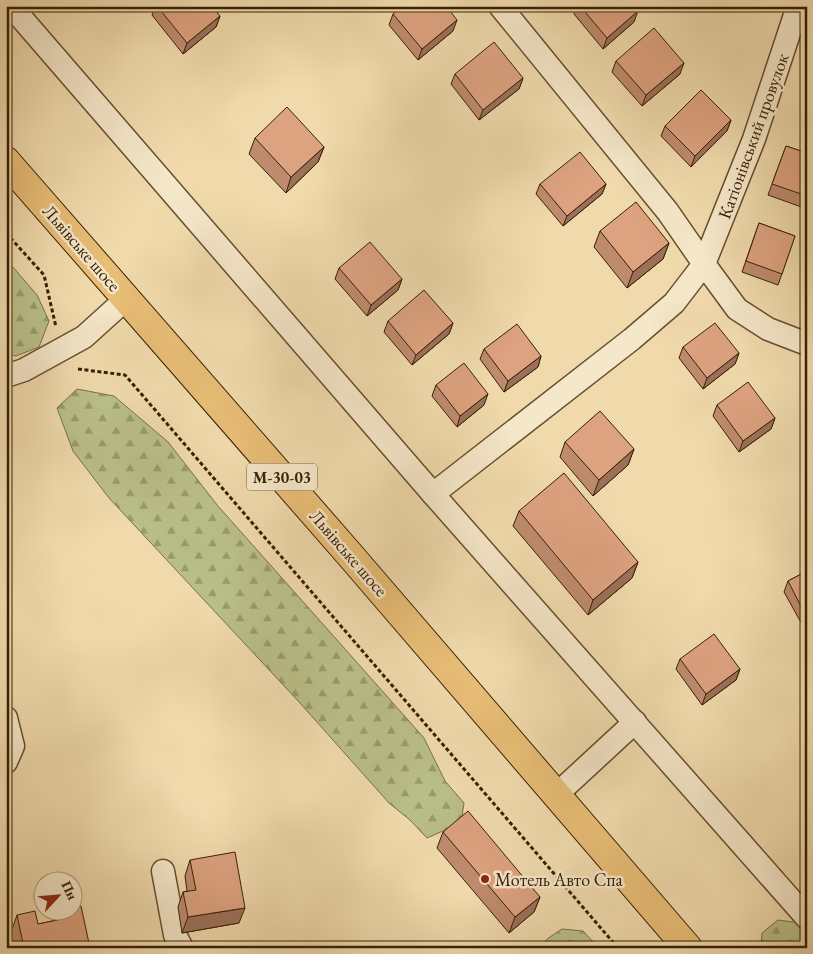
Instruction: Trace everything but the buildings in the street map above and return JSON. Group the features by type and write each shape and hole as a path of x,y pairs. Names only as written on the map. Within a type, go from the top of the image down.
{"main road":[{"name":"Львівське шосе","path":"6,161 688,948"}],"street":[{"path":"11,6 433,494 807,918"},
{"path":"500,6 668,212 737,308 768,329 807,344"},
{"name":"Катіонівський провулок","path":"433,494 632,339 674,303 704,264 754,139 798,6"},
{"path":"6,384 15,373 84,337 126,298"},
{"path":"6,718 13,746 6,762"},
{"path":"556,795 634,722"},
{"path":"163,871 176,935 182,948"}],"path":[{"path":"6,233 44,275 56,328"},
{"path":"78,369 125,375 618,948"}],"green space":[{"path":"6,259 37,295 49,321 39,347 16,356 6,354"},
{"path":"77,389 114,396 168,442 218,506 424,738 445,781 464,803 461,823 427,838 410,820 389,803 300,703 109,498 73,451 57,408"},
{"path":"778,920 801,923 807,929 807,948 761,948 762,933"},
{"path":"562,929 583,931 599,948 541,948 547,939"}],"place":[{"name":"Мотель Авто Спа","path":"485,879"}]}
